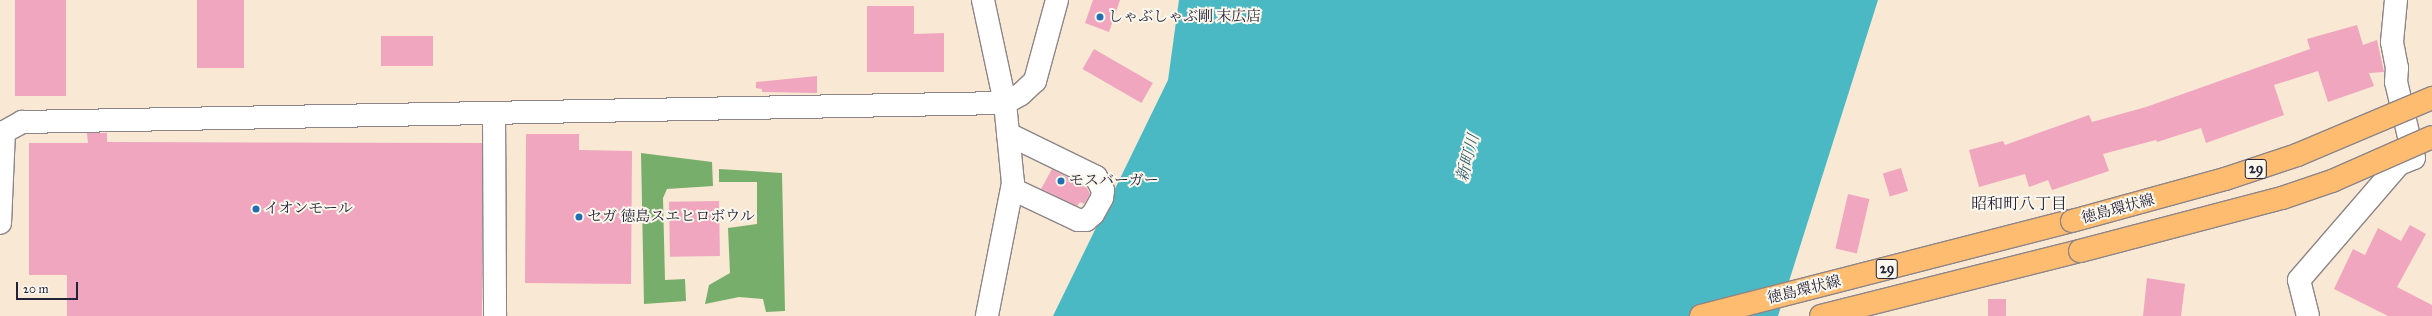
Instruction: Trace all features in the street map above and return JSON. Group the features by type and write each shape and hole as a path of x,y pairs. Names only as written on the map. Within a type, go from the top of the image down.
{"main road":[{"path":"2297,155 2432,85"},
{"name":"徳島環状線","path":"1701,316 2149,201 2297,155 2432,98"},
{"name":"徳島環状線","path":"1821,316 2282,198 2332,180 2432,137"}],"street":[{"path":"983,0 1005,103 1012,189 987,316"},
{"path":"0,223 4,132 22,122 1005,103 1021,94 1035,80 1057,0"},
{"path":"2308,316 2299,280 2386,178 2400,164 2414,158 2396,82 2397,68 2392,42 2396,0"},
{"path":"494,113 495,316"},
{"path":"1008,134 1096,177 1103,190 1102,198 1093,214 1086,220 1078,220 1012,189"}],"green space":[{"path":"641,153 712,162 713,186 667,189 663,198 665,280 685,279 686,301 644,304"},
{"path":"719,169 782,173 785,311 766,312 763,299 739,297 705,304 709,285 730,273 728,228 757,224 757,182 719,182"}],"water":[{"name":"新町川","path":"1179,0 1878,0 1778,316 1053,316 1168,80"}],"building":[{"path":"15,0 66,0 66,96 15,96"},
{"path":"197,0 244,0 244,68 197,68"},
{"name":"しゃぶしゃぶ剛 末広店","path":"1093,0 1120,0 1109,32 1085,23"},
{"path":"867,6 914,6 914,34 944,33 944,72 867,72"},
{"path":"2357,25 2363,45 2377,40 2384,72 2369,73 2374,86 2328,102 2318,71 2274,85 2284,115 2206,143 2201,128 2157,142 2156,140 2103,154 2109,171 2052,190 2048,180 2029,187 2025,174 1979,187 1969,150 2003,141 2005,145 2089,115 2092,122 2146,107 2310,49 2307,39"},
{"path":"381,36 433,36 433,66 381,66"},
{"path":"1094,49 1153,83 1141,103 1082,69"},
{"path":"817,76 817,93 762,92 762,89 756,88 756,82"},
{"name":"イオンモール","path":"87,133 107,133 107,142 482,143 482,316 67,316 67,275 29,275 29,143 88,143"},
{"name":"セガ 徳島スエヒロボウル","path":"526,134 579,134 579,150 632,151 631,284 525,283"},
{"path":"1901,168 1908,191 1890,197 1883,174"},
{"name":"モスバーガー","path":"1052,169 1087,188 1090,194 1084,204 1080,202 1077,206 1041,189"},
{"path":"1848,194 1869,199 1857,254 1835,249"},
{"path":"719,201 720,256 670,257 669,202"},
{"path":"2410,225 2426,234 2397,287 2432,305 2432,316 2388,316 2334,289 2353,249 2365,255 2378,228 2401,241"},
{"path":"2147,278 2185,284 2181,316 2143,316"},
{"path":"1988,299 2006,299 2006,316 1988,316"}],"place":[{"name":"しゃぶしゃぶ剛 末広店","path":"1100,17"},
{"name":"モスバーガー","path":"1061,181"},
{"name":"イオンモール","path":"256,209"},
{"name":"セガ 徳島スエヒロボウル","path":"579,217"}],"district":[{"name":"昭和町八丁目","path":"2019,204"}]}
